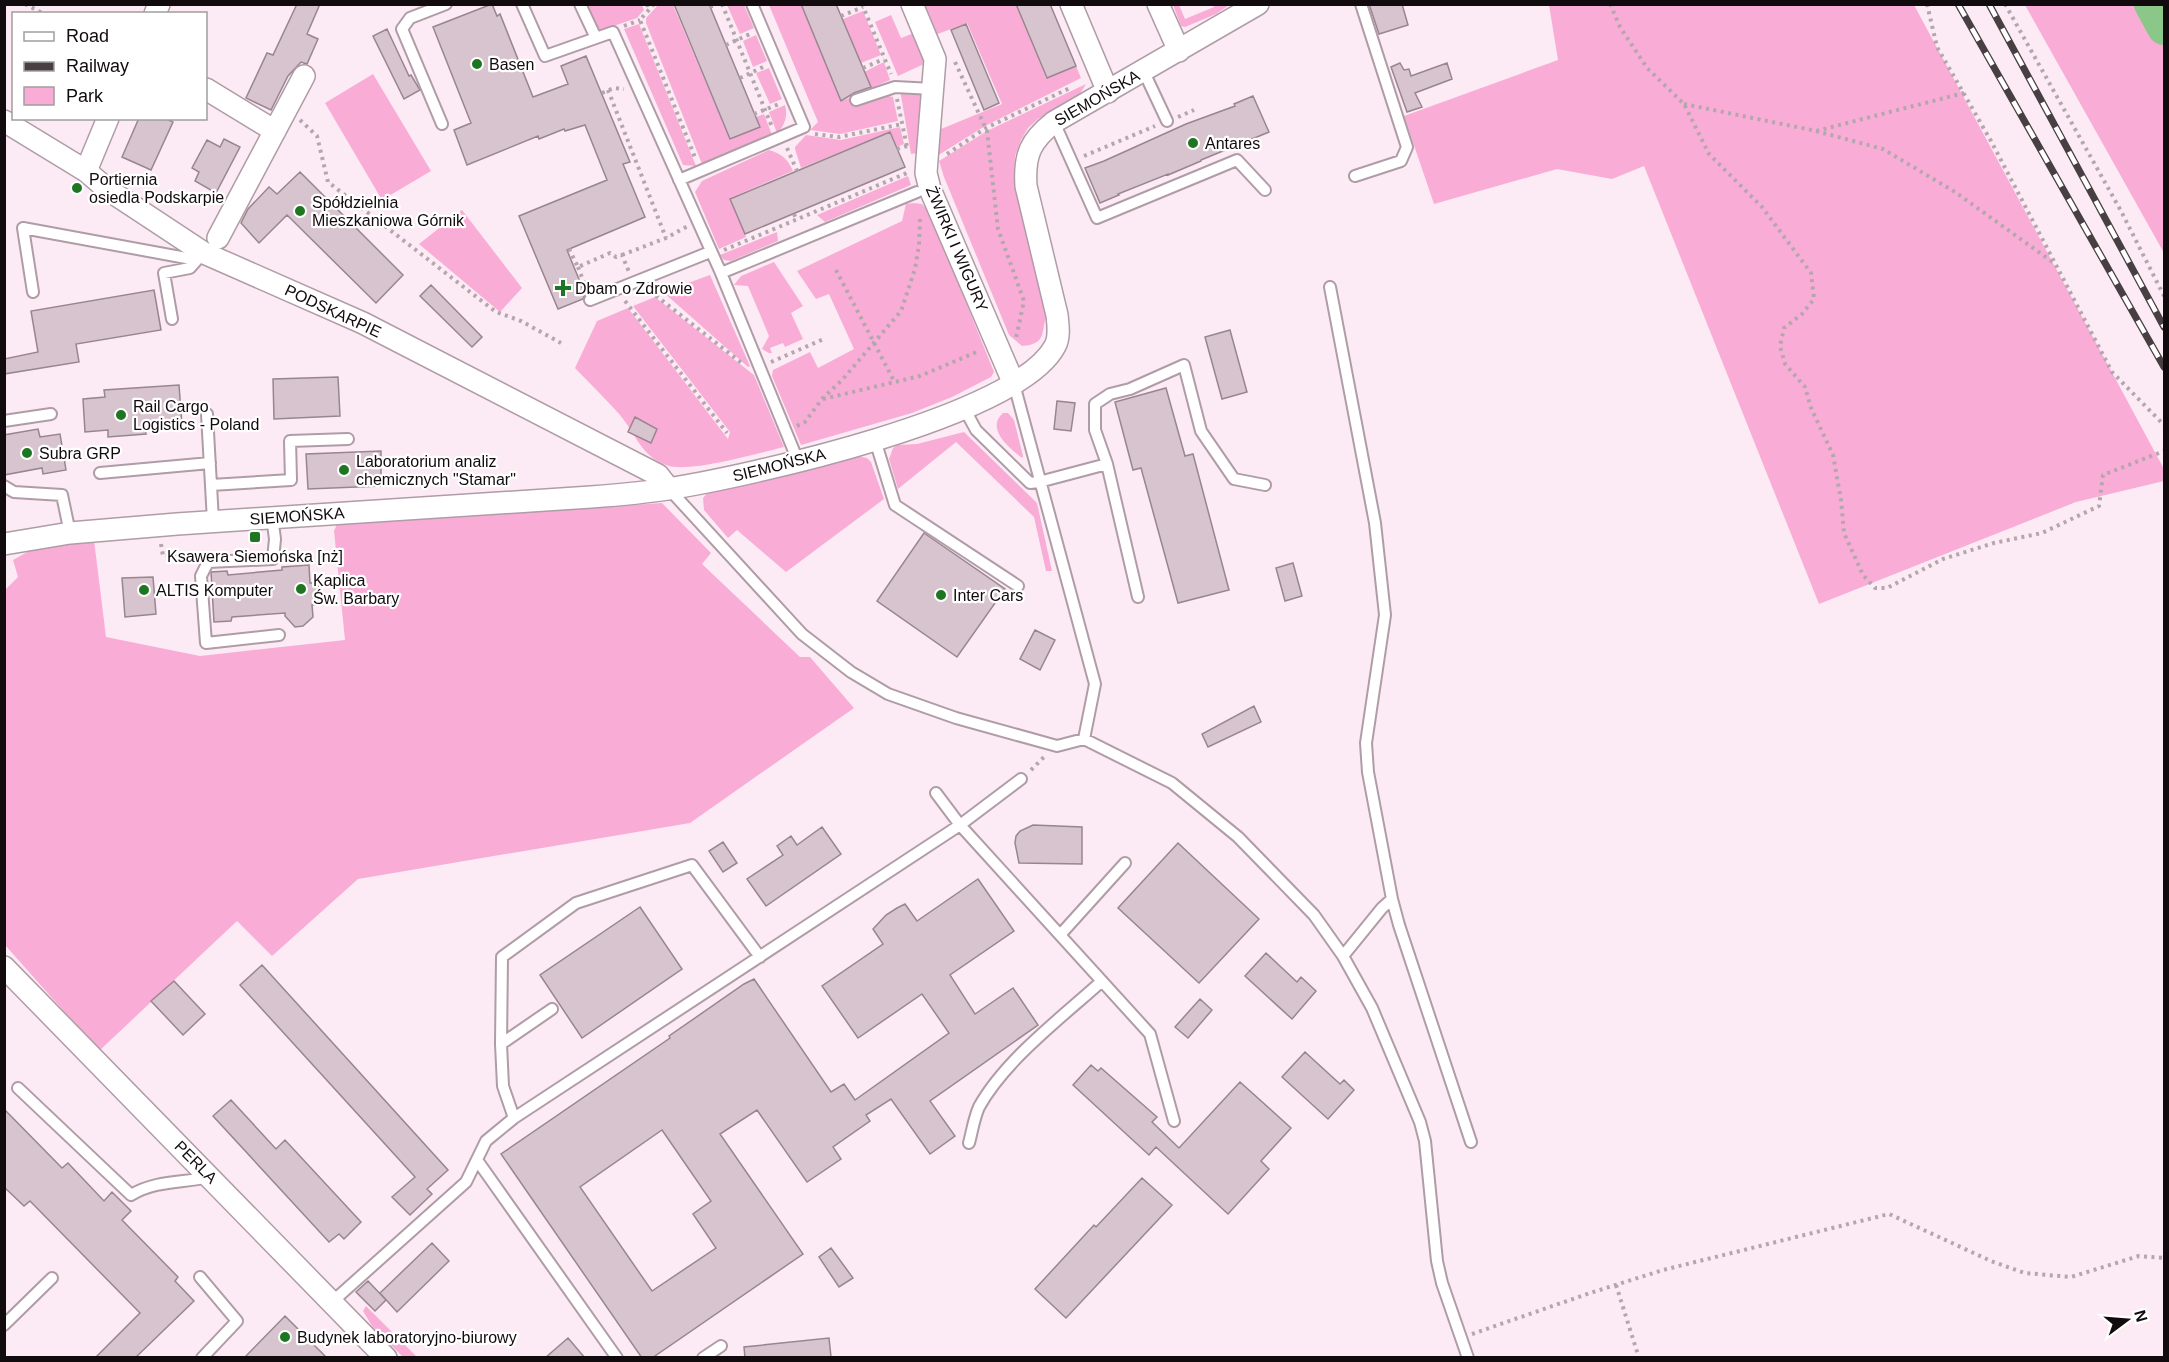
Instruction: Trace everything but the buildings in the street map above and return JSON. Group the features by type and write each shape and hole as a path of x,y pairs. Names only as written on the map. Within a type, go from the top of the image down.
{"street":[{"name":"ŻWIRKI I WIGURY","path":"912,4 935,59 927,166 930,189 1014,384"},
{"path":"1071,4 1108,92"},
{"path":"1158,4 1179,51"},
{"name":"SIEMOŃSKA","path":"4,544 70,533 213,521 591,497 669,489 798,461 874,440 964,408 1014,384 1041,365 1056,344 1057,315 1030,205 1025,169 1034,141 1054,122 1144,72 1257,4"},
{"path":"206,251 304,76"},
{"path":"207,89 280,122"},
{"path":"86,171 107,120"},
{"name":"PODSKARPIE","path":"4,121 86,171 107,189 206,251 363,323 642,466 658,475 669,489"},
{"name":"PERLA","path":"4,967 386,1358"}],"lane":[{"path":"442,124 402,29 410,18 446,4"},
{"path":"522,4 545,56 612,32 721,273 798,461"},
{"path":"580,4 596,38"},
{"path":"679,180 804,127 752,4"},
{"path":"1355,176 1401,161 1407,147 1361,4"},
{"path":"1144,72 1167,121"},
{"path":"856,100 895,87 933,89"},
{"path":"1054,122 1097,218 1237,160 1264,190"},
{"path":"721,273 916,192"},
{"path":"33,292 23,228 206,251"},
{"path":"172,319 164,273 190,268 206,251"},
{"path":"590,300 711,254"},
{"path":"1330,287 1375,523 1385,615 1366,743 1368,772 1392,899 1471,1142"},
{"path":"1138,597 1107,464 1095,429 1095,404 1110,394 1130,389 1184,365 1201,431 1234,480 1265,485"},
{"path":"1014,384 1095,684 1084,739"},
{"path":"964,408 976,430 1030,483 1107,464"},
{"path":"4,422 51,414"},
{"path":"207,414 213,521"},
{"path":"211,485 291,480 290,441 348,439"},
{"path":"874,440 895,505 1018,586"},
{"path":"100,473 210,463"},
{"path":"4,486 14,492 62,495 70,533"},
{"path":"669,489 802,634 851,672 888,694 956,718 1057,746 1084,739 1172,783 1238,837 1314,915 1343,956 1372,1008 1420,1122 1425,1141 1437,1261 1468,1358"},
{"path":"272,517 273,559 208,562 201,576 206,644 279,635"},
{"path":"332,1302 466,1182 486,1141 514,1118 960,825 1021,779"},
{"path":"936,793 960,825 1150,1034 1174,1121"},
{"path":"1060,935 1125,863"},
{"path":"514,1118 502,1086 502,957 576,903 692,865 760,957"},
{"path":"1343,956 1392,899"},
{"path":"969,1143 978,1110 994,1083 1102,981"},
{"path":"501,1044 552,1009"},
{"path":"18,1088 131,1195 143,1188 170,1181 211,1177"},
{"path":"477,1160 617,1358"},
{"path":"200,1277 237,1321 202,1358"},
{"path":"4,1325 51,1278"},
{"path":"702,1358 721,1346"}],"path":[{"path":"25,4 40,12"},
{"path":"647,4 649,10"},
{"path":"654,4 640,21 701,171"},
{"path":"710,7 716,4"},
{"path":"722,4 779,138 797,171"},
{"path":"1611,4 1620,27 1647,68 1684,104 1709,154 1762,207 1811,273 1814,299 1802,314 1784,328 1780,346 1785,364 1805,387 1811,408 1833,455 1844,533 1863,575 1875,588 1887,588 1943,559 1994,543 2042,533 2099,506 2103,475 2164,451"},
{"path":"1927,4 1937,47 1964,93 2112,372 2164,425"},
{"path":"2005,4 2121,211 2164,297"},
{"path":"841,16 863,6 895,87 908,153"},
{"path":"726,45 762,29"},
{"path":"951,54 986,128 998,229 1024,300 1015,345 1008,337"},
{"path":"863,68 884,59"},
{"path":"740,78 776,62"},
{"path":"602,93 636,84"},
{"path":"937,160 986,128 1076,85"},
{"path":"608,90 666,238"},
{"path":"1816,131 1964,93"},
{"path":"754,114 792,99"},
{"path":"1684,104 1816,131 1883,149 1955,192 2055,264"},
{"path":"1072,161 1194,110"},
{"path":"280,122 296,117 317,136 327,182 496,312 520,321 561,343"},
{"path":"804,127 808,133 840,137 902,124"},
{"path":"897,149 907,146"},
{"path":"711,254 846,198 892,175 911,171"},
{"path":"844,193 846,198"},
{"path":"794,214 796,219"},
{"path":"787,433 805,422 822,399 843,380 901,311 909,290 919,245 921,215"},
{"path":"578,267 610,254 616,257 666,238 697,221"},
{"path":"569,249 590,300"},
{"path":"622,255 631,275 751,370 826,338"},
{"path":"836,270 895,383"},
{"path":"617,289 727,433"},
{"path":"822,399 920,376 989,346"},
{"path":"161,538 163,556 187,555"},
{"path":"1021,779 1057,746"},
{"path":"1460,1338 1663,1270 1889,1214 1991,1261 2025,1273 2071,1277 2139,1256 2164,1258"},
{"path":"1616,1285 1639,1358"}],"green space":[{"path":"586,5 642,5 644,10 637,18 599,31"},
{"path":"658,5 673,5 730,140 760,127 756,117 764,114 772,135 702,164 646,23 646,18"},
{"path":"727,5 744,5 754,28 740,34"},
{"path":"769,5 801,5 841,101 852,97 856,106 885,95 893,97 898,121 840,134 810,130 818,122"},
{"path":"923,5 1016,5 1046,78 1076,66 1081,78 985,126 937,156 941,129 1002,104 967,23 935,35"},
{"path":"1173,5 1179,5 1185,19 1214,7 1213,5 1229,5 1216,14 1185,27 1181,26"},
{"path":"1549,5 1914,5 2164,469 2164,481 2076,502 1819,604 1644,166 1612,179 1557,169 1434,204 1404,116 1558,60"},
{"path":"2025,5 2164,5 2164,253"},
{"path":"863,11 881,55 861,63 843,19"},
{"path":"891,15 901,38 914,33 925,57 924,64 898,76 875,22"},
{"path":"639,24 696,166 683,165 624,29"},
{"path":"756,35 767,61 753,67 743,41"},
{"path":"884,62 890,80 871,88 864,72"},
{"path":"769,68 782,99 770,104 756,73"},
{"path":"373,74 431,171 382,200 325,103"},
{"path":"1086,84 1078,97 1038,119 1028,128 1015,156 1014,181 1046,317 1039,340 1022,346 1009,335 939,161 987,131"},
{"path":"900,90 925,95 917,153 911,154"},
{"path":"785,105 785,120 777,133 769,112"},
{"path":"900,127 904,144 897,147 890,132 801,168 795,149 806,135 841,140"},
{"path":"769,150 784,158 793,171 730,198 746,237 719,249 695,192 702,181"},
{"path":"908,176 911,185 825,222 817,215"},
{"path":"906,204 922,204 930,213 994,372 991,377 952,397 912,413 801,445 772,376 773,370 810,352 818,368 854,349 829,294 816,299 797,271 902,221"},
{"path":"462,210 522,288 500,312 419,244"},
{"path":"777,232 778,241 731,261 724,260 720,255"},
{"path":"774,262 803,306 791,313 803,339 785,347 783,343 770,348 772,353 769,353 762,349 769,336 748,286 734,285 741,276"},
{"path":"710,275 750,366 748,367 663,292"},
{"path":"655,297 754,375 784,447 724,462 690,467 666,465 645,450 620,415 575,368 597,321 628,308 728,439 730,432 633,306"},
{"path":"1003,413 1008,413 1014,420 1022,458 1006,444 998,432 998,419"},
{"path":"964,432 1037,503 1052,571 1046,571 1034,517 956,442 898,489 889,459 893,448 897,445 917,444"},
{"path":"857,456 867,458 871,462 884,499 786,572 737,530 728,538 704,510 703,498 709,491 815,468"},
{"path":"662,503 711,553 702,564 800,657 810,657 854,708 690,823 358,879 272,956 237,921 99,1051 5,945 4,591 18,577 13,560 31,550 94,540 106,637 200,656 345,640 334,531 337,524"},
{"path":"366,1306 417,1357 403,1357 372,1326 363,1311"}],"waterway":[{"path":"2151,4 2164,28"}],"railway":[{"path":"1958,4 2164,367"},
{"path":"1989,4 2164,327"}],"place":[{"name":"Basen","path":"477,64"},
{"name":"Antares","path":"1193,143"},
{"name":"Portiernia osiedla Podskarpie","path":"77,188"},
{"name":"Spółdzielnia Mieszkaniowa Górnik","path":"300,211"},
{"name":"Dbam o Zdrowie","path":"563,288"},
{"name":"Rail Cargo Logistics - Poland","path":"121,415"},
{"name":"Subra GRP","path":"27,453"},
{"name":"Laboratorium analiz chemicznych \"Stamar\"","path":"344,470"},
{"name":"Ksawera Siemońska [nż]","path":"255,537"},
{"name":"Kaplica Św. Barbary","path":"301,589"},
{"name":"ALTIS Komputer","path":"144,590"},
{"name":"Inter Cars","path":"941,595"},
{"name":"Budynek laboratoryjno-biurowy","path":"285,1337"}]}
